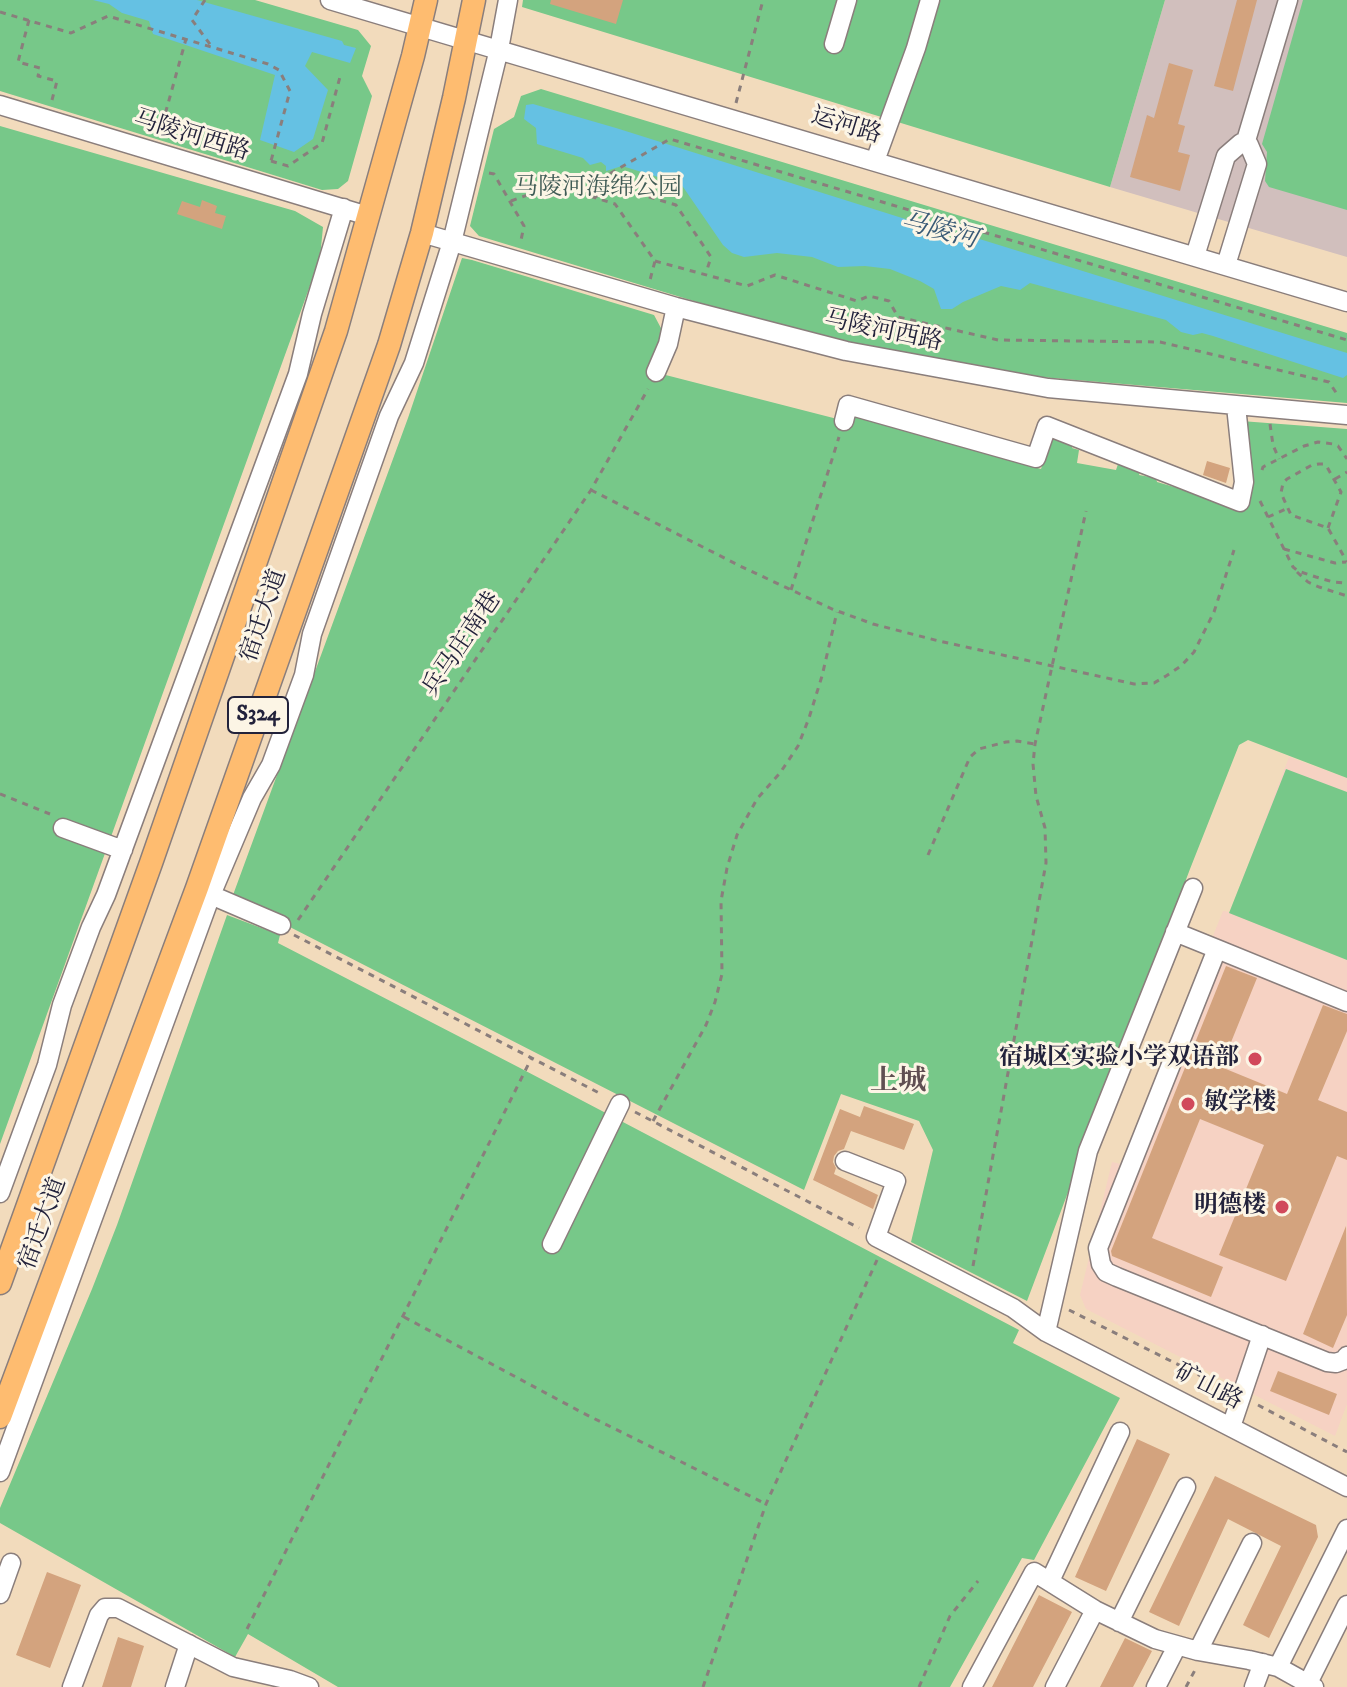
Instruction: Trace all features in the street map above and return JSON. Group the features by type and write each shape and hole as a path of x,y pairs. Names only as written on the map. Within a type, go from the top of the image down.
{"main road":[{"name":"宿迁大道","path":"0,1283 151,863 331,346 426,0"},
{"name":"宿迁大道","path":"0,1417 202,874 389,345 422,233 474,0"}],"street":[{"name":"运河路","path":"330,0 1347,302"},
{"path":"0,1472 211,895 252,798 271,765 304,675 312,634 389,416 414,363 452,242 508,0"},
{"path":"834,44 847,0"},
{"path":"875,161 930,0"},
{"path":"1245,144 1288,0"},
{"name":"马陵河西路","path":"0,105 368,216"},
{"path":"1195,256 1226,156 1241,143 1249,145 1257,164 1226,265"},
{"path":"0,1193 47,1065 62,1005 123,850 298,374 312,314 344,208"},
{"name":"马陵河西路","path":"422,233 676,307 846,351 1048,388 1268,409 1344,408"},
{"path":"656,372 668,344 676,307"},
{"path":"844,421 848,405 1036,458 1047,426 1240,502 1244,482 1236,406"},
{"path":"56,821 123,850"},
{"path":"1046,1332 1088,1151 1193,888"},
{"path":"211,895 290,926"},
{"path":"1175,932 1347,1002"},
{"path":"1217,949 1098,1248 1099,1258 1106,1272 1327,1362 1336,1363 1347,1356"},
{"path":"552,1244 620,1104"},
{"path":"845,1161 896,1181 881,1240"},
{"name":"矿山路","path":"881,1240 1013,1308 1046,1332 1347,1487"},
{"path":"1231,1427 1262,1335"},
{"path":"1050,1581 1120,1432"},
{"path":"1119,1622 1186,1487"},
{"path":"1254,1687 1271,1665 1347,1529"},
{"path":"1198,1651 1252,1543"},
{"path":"0,1594 11,1563"},
{"path":"972,1687 1034,1572 1095,1610 1155,1639 1271,1665 1311,1685 1347,1605"},
{"path":"72,1687 99,1615 105,1608 118,1608 233,1667 280,1682 309,1687"},
{"path":"1055,1687 1095,1610"},
{"path":"175,1687 189,1644"},
{"path":"1156,1687 1177,1646"}],"path":[{"path":"205,0 192,20 212,47"},
{"path":"732,119 763,0"},
{"path":"0,12 71,33 108,16 268,64 279,70 290,91 271,161 288,166 322,143 340,77"},
{"path":"29,20 18,62 40,68 38,76 57,81 46,119"},
{"path":"155,152 186,39"},
{"path":"580,193 670,139 1347,340"},
{"path":"486,172 494,174 524,226 521,240"},
{"path":"511,201 555,185 615,204 655,261 747,286 775,275 857,301 869,296 889,301 898,317 998,340 1160,342 1329,382 1344,408"},
{"path":"594,198 612,186 676,205 711,257 706,275"},
{"path":"645,298 655,261"},
{"name":"兵马庄南巷","path":"290,926 591,490 656,372"},
{"path":"1268,409 1273,445 1279,459"},
{"path":"791,590 844,421"},
{"path":"1259,475 1263,467 1318,442 1338,446 1347,459"},
{"path":"1284,549 1335,563 1347,562 1328,528 1291,515 1281,493 1287,479 1312,465 1323,464 1327,467 1341,492 1328,528"},
{"path":"1335,479 1347,472"},
{"path":"591,490 740,566 837,611 873,624 1134,684 1154,683 1181,666 1194,652 1214,612 1234,550"},
{"path":"1258,491 1293,567 1302,577 1319,587 1347,596"},
{"path":"1268,517 1288,509"},
{"path":"969,1285 1046,863 1045,828 1036,796 1033,764 1035,744 1086,511"},
{"path":"1293,567 1316,577 1347,583"},
{"path":"653,1121 706,1025 715,1002 722,974 721,901 737,835 757,799 798,746 822,676 837,611"},
{"path":"928,855 970,757 979,749 1006,742 1035,744"},
{"path":"0,794 56,821"},
{"path":"290,926 532,1058 881,1240 766,1504 703,1687"},
{"path":"247,1629 532,1058"},
{"path":"1053,1302 1347,1452"},
{"path":"403,1316 583,1413 766,1504"},
{"path":"919,1687 950,1616 978,1581"}],"shaded area":[{"path":"1165,0 1347,0 1347,257 1110,187"},
{"name":"宿城区实验小学双语部","path":"1289,757 1347,778 1347,1404 1335,1436 1086,1309 1080,1295 1112,1162 1121,1164 1223,911 1230,912"}],"green space":[{"path":"0,0 255,0 358,30 371,46 362,76 372,96 348,181 338,189 322,190 0,91"},
{"path":"523,0 1165,0 1110,187 522,7"},
{"path":"1303,0 1347,0 1347,210 1269,187 1265,181 1267,152 1262,144"},
{"name":"马陵河海绵公园","path":"541,89 1347,333 1347,403 1029,376 875,348 730,312 479,236 470,226 494,129 514,117 521,96"},
{"path":"0,126 295,211 323,227 320,258 0,1144"},
{"path":"462,258 654,315 662,330 650,371 849,422 852,413 1041,469 1051,438 1079,450 1077,463 1116,470 1118,464 1140,472 1139,475 1156,478 1157,482 1240,506 1241,421 1347,429 1347,778 1248,740 1239,745 1027,1301 911,1242 933,1150 919,1121 841,1094 804,1190 284,924 286,917 233,895 408,418"},
{"path":"1286,769 1347,792 1347,960 1229,913"},
{"path":"227,915 280,935 278,943 1019,1330 1013,1343 1120,1398 1034,1560 1022,1558 950,1687 338,1687 248,1634 235,1657 0,1523 0,1508 117,1225"}],"water":[{"path":"93,0 197,0 342,41 344,45 356,48 350,63 312,52 305,66 328,90 313,139 294,152 260,140 275,75 153,34 149,21"},
{"path":"533,104 918,223 920,233 951,243 957,232 1347,353 1347,375 1343,378 1202,333 1193,335 1181,332 1166,320 1030,283 1020,290 1001,286 952,309 941,309 934,289 890,269 838,267 812,257 777,253 744,257 732,253 723,245 681,184 622,166 606,171 606,166 601,162 590,165 583,158 537,144 536,128 524,119 526,105"}],"building":[{"path":"551,0 623,0 616,24 550,4"},
{"path":"1237,0 1257,0 1233,91 1214,86"},
{"path":"1169,63 1193,70 1178,124 1185,126 1178,152 1190,155 1180,191 1130,177 1147,115 1154,118"},
{"path":"202,200 217,206 215,213 226,216 222,229 177,214 182,201 200,207"},
{"path":"1207,461 1230,468 1226,483 1203,475"},
{"path":"1226,966 1257,978 1221,1067 1287,1094 1323,1005 1347,1014 1347,1031 1318,1100 1347,1112 1347,1160 1337,1156 1286,1281 1219,1255 1264,1145 1200,1119 1152,1238 1223,1267 1211,1297 1112,1256 1111,1251"},
{"path":"864,1106 914,1124 904,1150 851,1131 844,1149 834,1156 834,1174 878,1195 873,1209 813,1180 840,1109 860,1117"},
{"path":"1346,1226 1347,1315 1333,1348 1303,1334"},
{"path":"1278,1371 1337,1394 1329,1415 1270,1391"},
{"path":"1137,1439 1170,1454 1106,1591 1075,1577"},
{"path":"1215,1476 1316,1525 1318,1537 1269,1638 1243,1625 1281,1546 1228,1519 1179,1626 1149,1612"},
{"path":"47,1572 81,1585 50,1668 16,1655"},
{"path":"1039,1595 1072,1612 1033,1687 992,1687"},
{"path":"118,1637 144,1646 131,1687 102,1687"},
{"path":"1125,1638 1152,1651 1133,1687 1100,1687"}],"place":[{"name":"宿城区实验小学双语部","path":"1255,1059"},
{"name":"敏学楼","path":"1188,1104"},
{"name":"明德楼","path":"1282,1207"}],"district":[{"name":"上城","path":"898,1083"}],"water label":[{"name":"马陵河","path":"939,232"}]}
